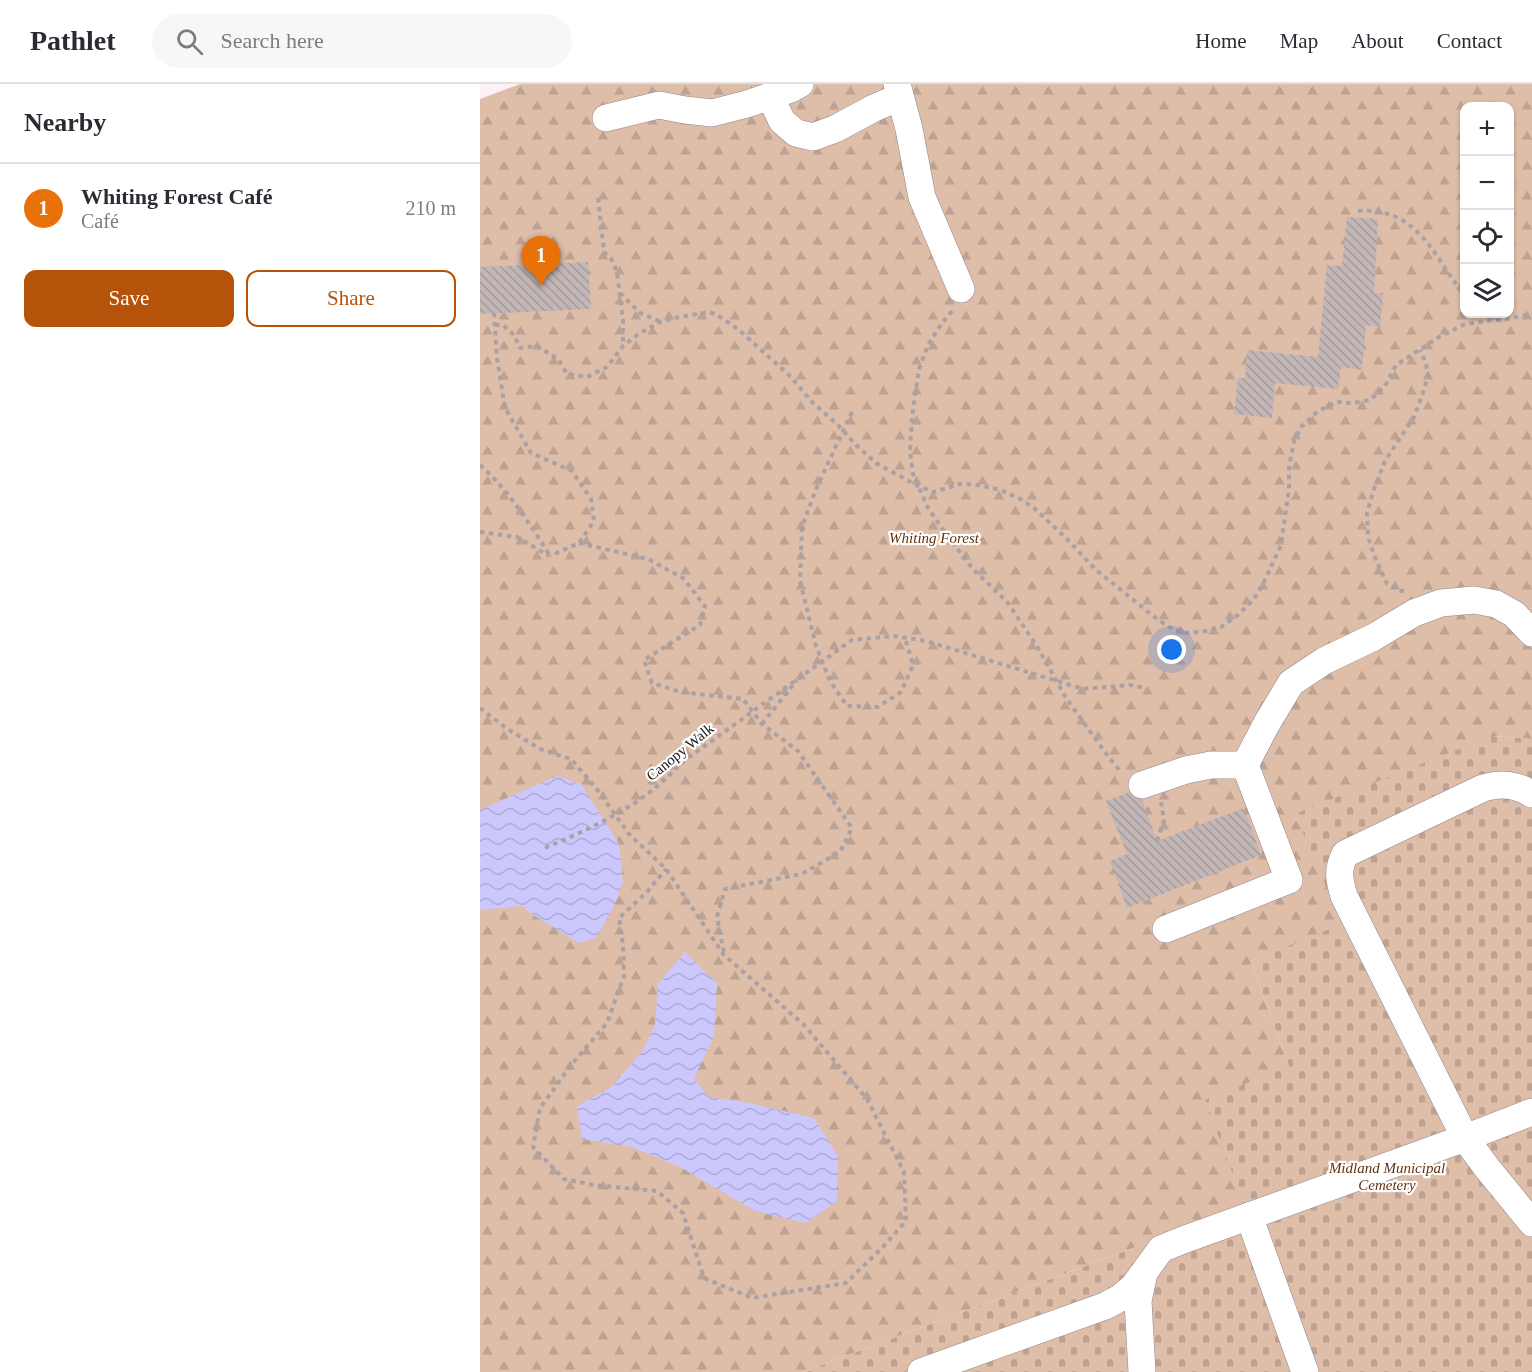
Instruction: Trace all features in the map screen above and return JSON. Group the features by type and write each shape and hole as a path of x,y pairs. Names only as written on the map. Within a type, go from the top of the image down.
{"lane":[{"path":"606,118 659,105 712,113 747,104 800,84"},
{"path":"770,96 782,121 796,134 813,137 836,129 874,108 898,90 909,129 922,197 961,289"},
{"path":"1166,929 1289,880 1245,765 1291,683 1324,661 1374,638 1414,613 1441,603 1474,600 1496,604 1514,614 1532,633"},
{"path":"1142,785 1186,770 1211,765 1245,765"},
{"path":"1532,794 1520,787 1509,785 1483,788 1345,854 1340,864 1339,880 1344,896 1465,1138 1532,1223"},
{"path":"921,1372 1105,1306 1120,1298 1134,1286 1161,1249 1532,1113"},
{"path":"1249,1216 1305,1372"},
{"path":"1142,1372 1138,1301 1144,1271"},
{"path":"1105,1306 1121,1313 1131,1322 1139,1344"}],"path":[{"path":"598,198 604,252 612,261 617,272 623,320 623,346"},
{"path":"1358,211 1373,210 1398,216 1413,227 1433,249 1460,290"},
{"path":"961,289 954,309 942,322 928,345 920,369 912,417 910,451 913,474 928,508 948,537 973,569 1015,612 1066,698 1110,759 1128,778 1154,789 1161,802 1164,820 1157,841"},
{"path":"619,293 640,313 660,322"},
{"path":"495,325 503,325 514,335 520,348 537,346 558,359 567,375 587,377 608,368 623,346 660,322 710,312 739,330 790,376 813,403 876,463 934,492 960,484 978,485 1001,490 1022,500 1042,515 1095,570 1157,619 1174,630 1190,633 1205,632 1221,627 1238,615 1254,599 1264,582 1281,545 1294,441 1301,427 1317,412 1336,402 1352,403 1370,400 1385,386 1396,365 1438,337 1463,325 1532,314"},
{"path":"494,314 497,358 505,408 531,453 572,471 591,499 594,521 579,543 550,556"},
{"path":"1401,591 1387,584 1376,560 1368,537 1367,513 1385,461 1414,417 1424,390 1428,376 1426,363 1420,350"},
{"path":"852,412 816,489 802,527 800,581 818,653 830,681 847,706 878,707 901,692 913,666 904,637"},
{"path":"480,465 526,518 550,556"},
{"path":"480,531 517,537 550,556"},
{"path":"579,543 648,559 683,578 705,606 700,626 644,660 652,683 681,692 743,699 762,724 798,751 852,828 840,852 802,874 724,889 717,917 724,955"},
{"name":"Canopy Walk","path":"544,848 584,831 629,806 664,781 685,760 852,640 904,637 926,641 1083,689 1130,685 1145,688"},
{"path":"762,724 800,677"},
{"path":"480,708 540,749 571,759 596,788 629,834 666,868 724,955 803,1024 867,1099 904,1172 906,1221 846,1283 752,1298 704,1278 683,1213 657,1191 593,1185 564,1179 533,1147 540,1108 572,1064 608,1023 624,976 619,918 646,892 666,868"},
{"path":"650,765 664,781"}],"green space":[{"name":"Whiting Forest","path":"520,84 1532,84 1532,739 1492,736 1342,925 1251,961 1289,1066 1245,1206 803,1372 480,1372 480,99"},
{"name":"Midland Municipal Cemetery","path":"1492,736 1532,739 1532,1372 803,1372 1245,1206 1205,1100 1289,1066 1251,961 1342,924 1295,814"}],"water":[{"path":"557,776 581,784 619,844 623,882 614,906 596,938 579,943 522,906 480,910 480,810"},
{"path":"685,952 717,983 714,1037 694,1078 708,1097 745,1102 814,1118 838,1156 837,1201 806,1223 755,1211 680,1167 632,1147 582,1139 577,1106 610,1088 642,1052 655,1025 658,984"}],"building":[{"path":"1347,217 1378,219 1374,293 1383,293 1380,327 1366,325 1362,370 1341,367 1338,389 1275,383 1272,418 1234,414 1238,378 1245,378 1247,350 1318,357 1327,265 1342,266"},
{"path":"588,262 591,309 480,314 480,267"},
{"path":"1138,789 1157,841 1244,808 1261,855 1127,908 1110,861 1127,854 1106,801"}],"place":[{"name":"Whiting Forest Café","path":"541,286"}]}
